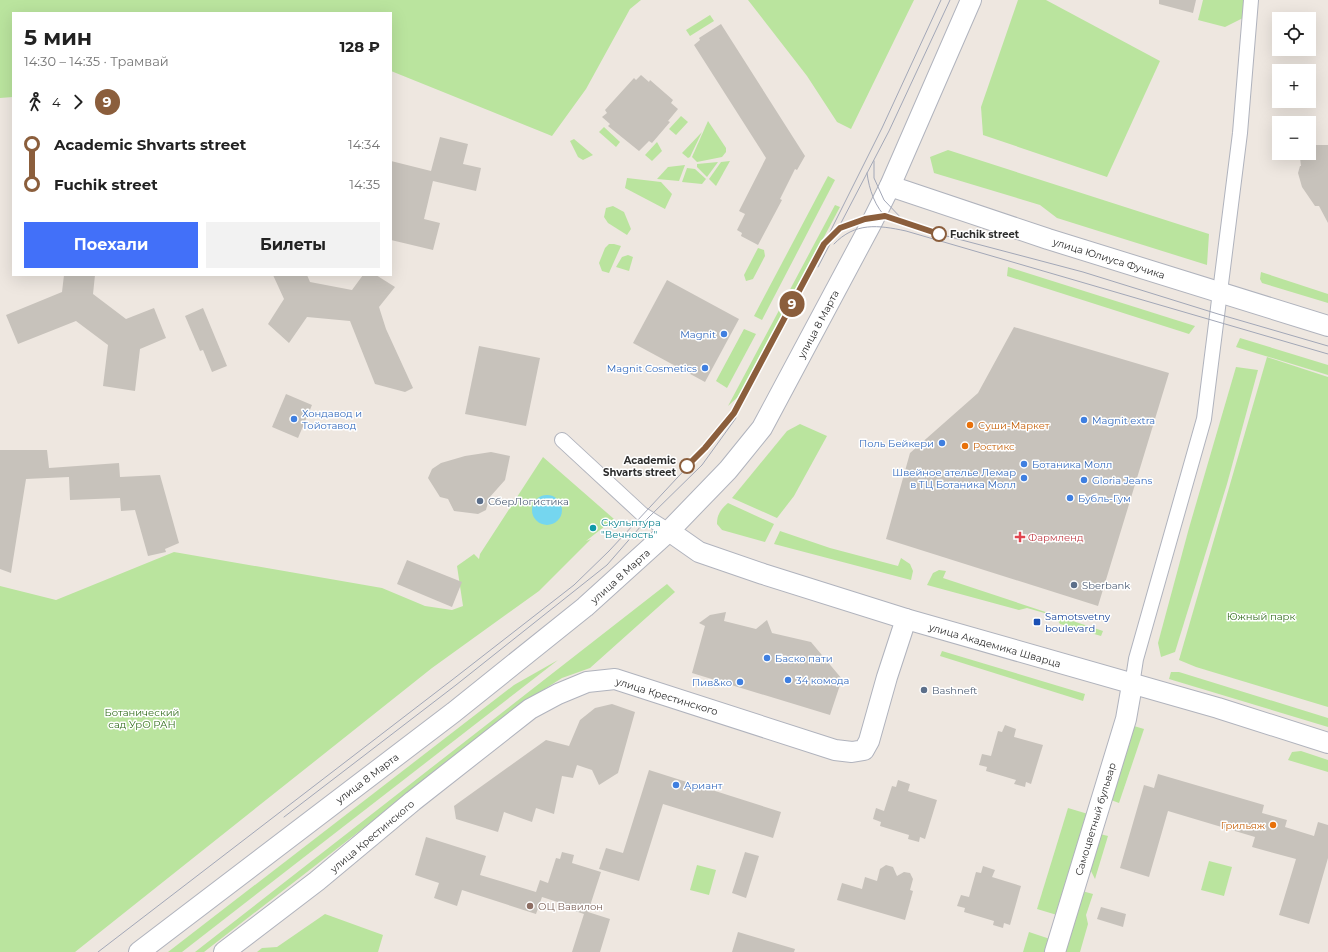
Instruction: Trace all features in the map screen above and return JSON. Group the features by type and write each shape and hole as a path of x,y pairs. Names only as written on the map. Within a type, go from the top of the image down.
{"street":[{"name":"улица 8 Марта","path":"139,952 454,712 585,607 670,532 728,470 762,428 890,186 972,0"},
{"path":"1132,685 1138,652 1204,419 1240,133 1251,0"},
{"name":"улица Юлиуса Фучика","path":"890,186 1048,239 1328,326"},
{"path":"562,440 642,514 670,532"},
{"name":"улица Академика Шварца","path":"670,532 699,552 906,619 1132,685 1218,708 1328,743"},
{"name":"улица Крестинского","path":"224,952 317,881 530,709 558,694 587,682 615,679 835,750 852,752 864,750 869,741 906,619"},
{"name":"Самоцветный бульвар","path":"1055,952 1126,719 1132,685"}],"green space":[{"path":"0,0 641,0 630,9 586,89 552,136 392,71 392,12 12,12 12,97 0,98"},
{"path":"748,0 914,0 851,129 837,122 807,76"},
{"path":"1018,0 1046,0 1160,61 1107,177 983,135 981,107"},
{"path":"1203,0 1245,0 1243,18 1225,27 1198,20"},
{"path":"710,15 714,21 690,36 686,30"},
{"path":"681,116 688,122 676,135 669,129"},
{"path":"708,121 726,148 726,152 722,157 697,162 692,157"},
{"path":"604,127 620,142 616,147 599,132"},
{"path":"702,132 690,157 688,158 682,153"},
{"path":"574,139 593,155 583,160 578,157 570,141"},
{"path":"657,142 662,151 652,161 645,155"},
{"path":"948,150 1209,234 1207,265 1057,218 1040,205 934,173 930,157"},
{"path":"730,161 716,186 709,179 721,162"},
{"path":"718,162 707,177 697,167 697,164"},
{"path":"685,165 679,181 657,179 668,167"},
{"path":"687,168 695,169 706,179 702,184 682,182"},
{"path":"828,176 835,180 762,320 754,316"},
{"path":"627,178 661,182 672,194 665,209 625,188"},
{"path":"835,205 840,207 739,396 728,406"},
{"path":"613,206 624,212 631,229 627,235 608,223 604,217 606,208"},
{"path":"609,244 621,246 609,273 602,271 599,263 605,248"},
{"path":"758,248 764,250 765,256 753,279 746,281 744,275"},
{"path":"628,255 633,257 629,271 616,267 622,257"},
{"path":"1008,267 1195,326 1189,334 1007,276"},
{"path":"1261,272 1328,294 1328,303 1262,283 1260,279"},
{"path":"744,329 756,334 727,388 716,381"},
{"path":"1240,338 1328,365 1328,375 1236,347"},
{"name":"Южный парк","path":"1267,357 1328,377 1328,707 1196,667 1179,660"},
{"path":"1236,367 1258,370 1227,484 1175,652 1161,657 1158,643 1189,528"},
{"path":"800,424 827,436 794,496 777,518 732,498 787,431"},
{"name":"Ботанический сад УрО РАН","path":"543,457 614,519 586,541 591,539 539,591 432,668 75,952 0,952 0,586 56,600 174,552 382,588 425,606 452,610 463,606 457,566 474,554 479,559 480,554"},
{"path":"728,503 774,524 765,542 722,530 717,524 718,515"},
{"path":"780,531 830,548 898,566 901,558 910,564 913,571 911,580 774,544"},
{"path":"939,570 946,571 943,578 1103,631 1101,636 1060,624 1055,616 1027,608 1019,610 927,585 933,573"},
{"path":"667,584 675,592 590,668 562,678 532,697 204,952 195,952"},
{"path":"942,651 1085,694 1083,701 940,656"},
{"path":"558,660 182,952 168,952 514,685"},
{"path":"1171,672 1179,672 1328,718 1328,727 1169,679"},
{"path":"1134,726 1144,729 1119,803 1111,800"},
{"path":"1301,751 1328,760 1328,772 1288,760 1292,752"},
{"path":"1068,808 1088,814 1057,915 1037,909"},
{"path":"1100,834 1108,836 1095,879 1090,869"},
{"path":"1209,861 1232,867 1224,896 1201,890"},
{"path":"697,865 716,870 709,895 690,890"},
{"path":"1082,891 1093,894 1086,915 1088,924 1080,952 1064,952"},
{"path":"325,914 383,935 378,952 257,952 262,948 277,947"},
{"path":"1029,932 1050,939 1046,952 1023,952"}],"water":[{"path":"547,495 558,499 562,510 558,521 547,525 536,521 532,510 536,499"}],"building":[{"path":"1159,0 1196,0 1193,13 1159,4"},
{"path":"721,24 805,156 797,170 795,169 780,199 782,200 758,245 741,236 742,233 737,230 745,214 739,211 766,158 694,45 700,40 699,38"},
{"path":"641,75 649,82 650,80 673,100 671,103 678,109 668,121 670,122 652,143 649,141 639,151 608,126 610,124 602,117 607,113 605,110 634,78 636,80"},
{"path":"440,137 468,144 463,164 481,168 476,191 433,181 424,219 440,223 433,250 392,240 392,161 431,171"},
{"path":"1316,145 1328,145 1328,223 1319,206 1315,206 1302,187 1298,173 1301,166 1300,160 1316,160"},
{"path":"64,276 95,276 93,294 126,319 154,308 166,338 140,349 135,391 103,386 108,345 76,321 18,344 6,315 62,292"},
{"path":"273,276 307,276 310,282 352,290 362,276 378,276 395,287 379,307 386,329 413,388 405,392 375,384 350,321 307,317 289,343 268,324 284,299"},
{"path":"667,280 739,319 705,382 633,343"},
{"path":"203,308 227,366 212,372 203,350 200,351 185,316"},
{"name":"Ботаника Молл","path":"1014,327 1169,373 1098,606 886,539 910,453 978,393"},
{"path":"479,346 540,358 526,426 465,414"},
{"path":"286,394 312,405 298,438 272,427"},
{"path":"0,450 47,450 49,468 119,463 120,477 160,475 179,543 165,549 166,552 148,556 135,510 121,511 120,498 70,500 69,477 26,479 11,573 0,569"},
{"path":"491,452 510,456 505,480 489,498 486,510 478,514 454,511 448,499 440,497 428,478 432,469 441,463 465,456"},
{"path":"407,560 462,582 452,607 397,584"},
{"path":"726,612 724,621 756,629 767,620 772,633 811,642 842,679 830,715 692,673 705,626 699,623 710,615"},
{"path":"612,704 635,712 618,773 599,785 592,770 577,765 573,778 562,776 554,814 536,808 532,822 504,812 498,832 456,819 454,806 546,740 569,746 580,720 595,708"},
{"path":"1005,725 1016,729 1014,737 1043,745 1031,784 1026,782 1025,787 1014,784 1016,780 986,771 987,767 979,765 982,754 991,756 998,731 1002,732"},
{"path":"649,770 781,812 773,838 663,804 639,881 599,869 606,848 623,853"},
{"path":"1158,774 1264,805 1262,813 1287,820 1285,827 1314,836 1318,822 1328,825 1328,858 1309,924 1279,915 1296,859 1252,847 1255,837 1168,811 1149,877 1120,868 1144,785 1154,788"},
{"path":"898,780 910,784 908,791 937,800 925,839 920,837 919,842 908,839 909,835 880,826 881,822 873,819 876,808 884,811 892,786 896,787"},
{"path":"426,837 486,856 480,875 536,892 540,880 548,883 556,858 560,859 562,852 574,855 572,863 601,872 588,912 610,919 600,952 572,952 584,914 572,910 573,907 542,897 536,914 462,890 457,906 434,898 439,883 415,875"},
{"path":"745,852 759,856 746,898 732,893"},
{"path":"886,865 893,867 897,876 904,872 910,873 913,879 910,890 913,891 905,920 837,900 842,883 862,889 865,877 877,881 880,869"},
{"path":"983,866 995,870 992,877 1021,886 1010,925 1004,923 1003,928 993,925 994,921 964,912 965,908 957,906 961,895 969,897 976,872 981,873"},
{"path":"1101,907 1126,914 1123,927 1097,919"},
{"path":"738,932 795,949 794,952 732,952"}],"tram line":[{"path":"98,952 574,585 609,551 705,448 734,413 824,244 882,128 941,0"},
{"path":"818,267 889,131 950,0"},
{"path":"874,161 874,178 884,200 904,221"},
{"path":"867,173 873,198 883,215 888,219"},
{"path":"838,230 865,219 885,216 939,234 1083,272 1328,346"},
{"name":"9","path":"687,466 705,448 734,413 824,244 840,228 865,219 885,216 939,234"},
{"path":"834,244 850,232 867,227 886,227 906,231 1328,354"},
{"path":"284,817 456,685 607,565 648,518 702,465 736,418"}],"place":[{"name":"Fuchik street","path":"939,234"},
{"name":"Magnit","path":"724,334"},
{"name":"Magnit Cosmetics","path":"705,368"},
{"name":"Хондавод и Тойотавод","path":"294,419"},
{"name":"Magnit extra","path":"1084,420"},
{"name":"Суши-Маркет","path":"970,425"},
{"name":"Поль Бейкери","path":"942,443"},
{"name":"Ростикс","path":"965,446"},
{"name":"Ботаника Молл","path":"1024,464"},
{"name":"Academic Shvarts street","path":"687,466"},
{"name":"Швейное ателье Лемар в ТЦ Ботаника Молл","path":"1024,478"},
{"name":"Gloria Jeans","path":"1084,480"},
{"name":"Бубль-Гум","path":"1070,498"},
{"name":"СберЛогистика","path":"480,501"},
{"name":"Скульптура \"Вечность\"","path":"593,528"},
{"name":"Фармленд","path":"1020,537"},
{"name":"Sberbank","path":"1074,585"},
{"name":"Samotsvetny boulevard","path":"1037,622"},
{"name":"Баско пати","path":"767,658"},
{"name":"34 комода","path":"788,680"},
{"name":"Пив&ко","path":"740,682"},
{"name":"Bashneft","path":"924,690"},
{"name":"Ариант","path":"676,785"},
{"name":"Грильяж","path":"1273,825"},
{"name":"ОЦ Вавилон","path":"530,906"}]}
